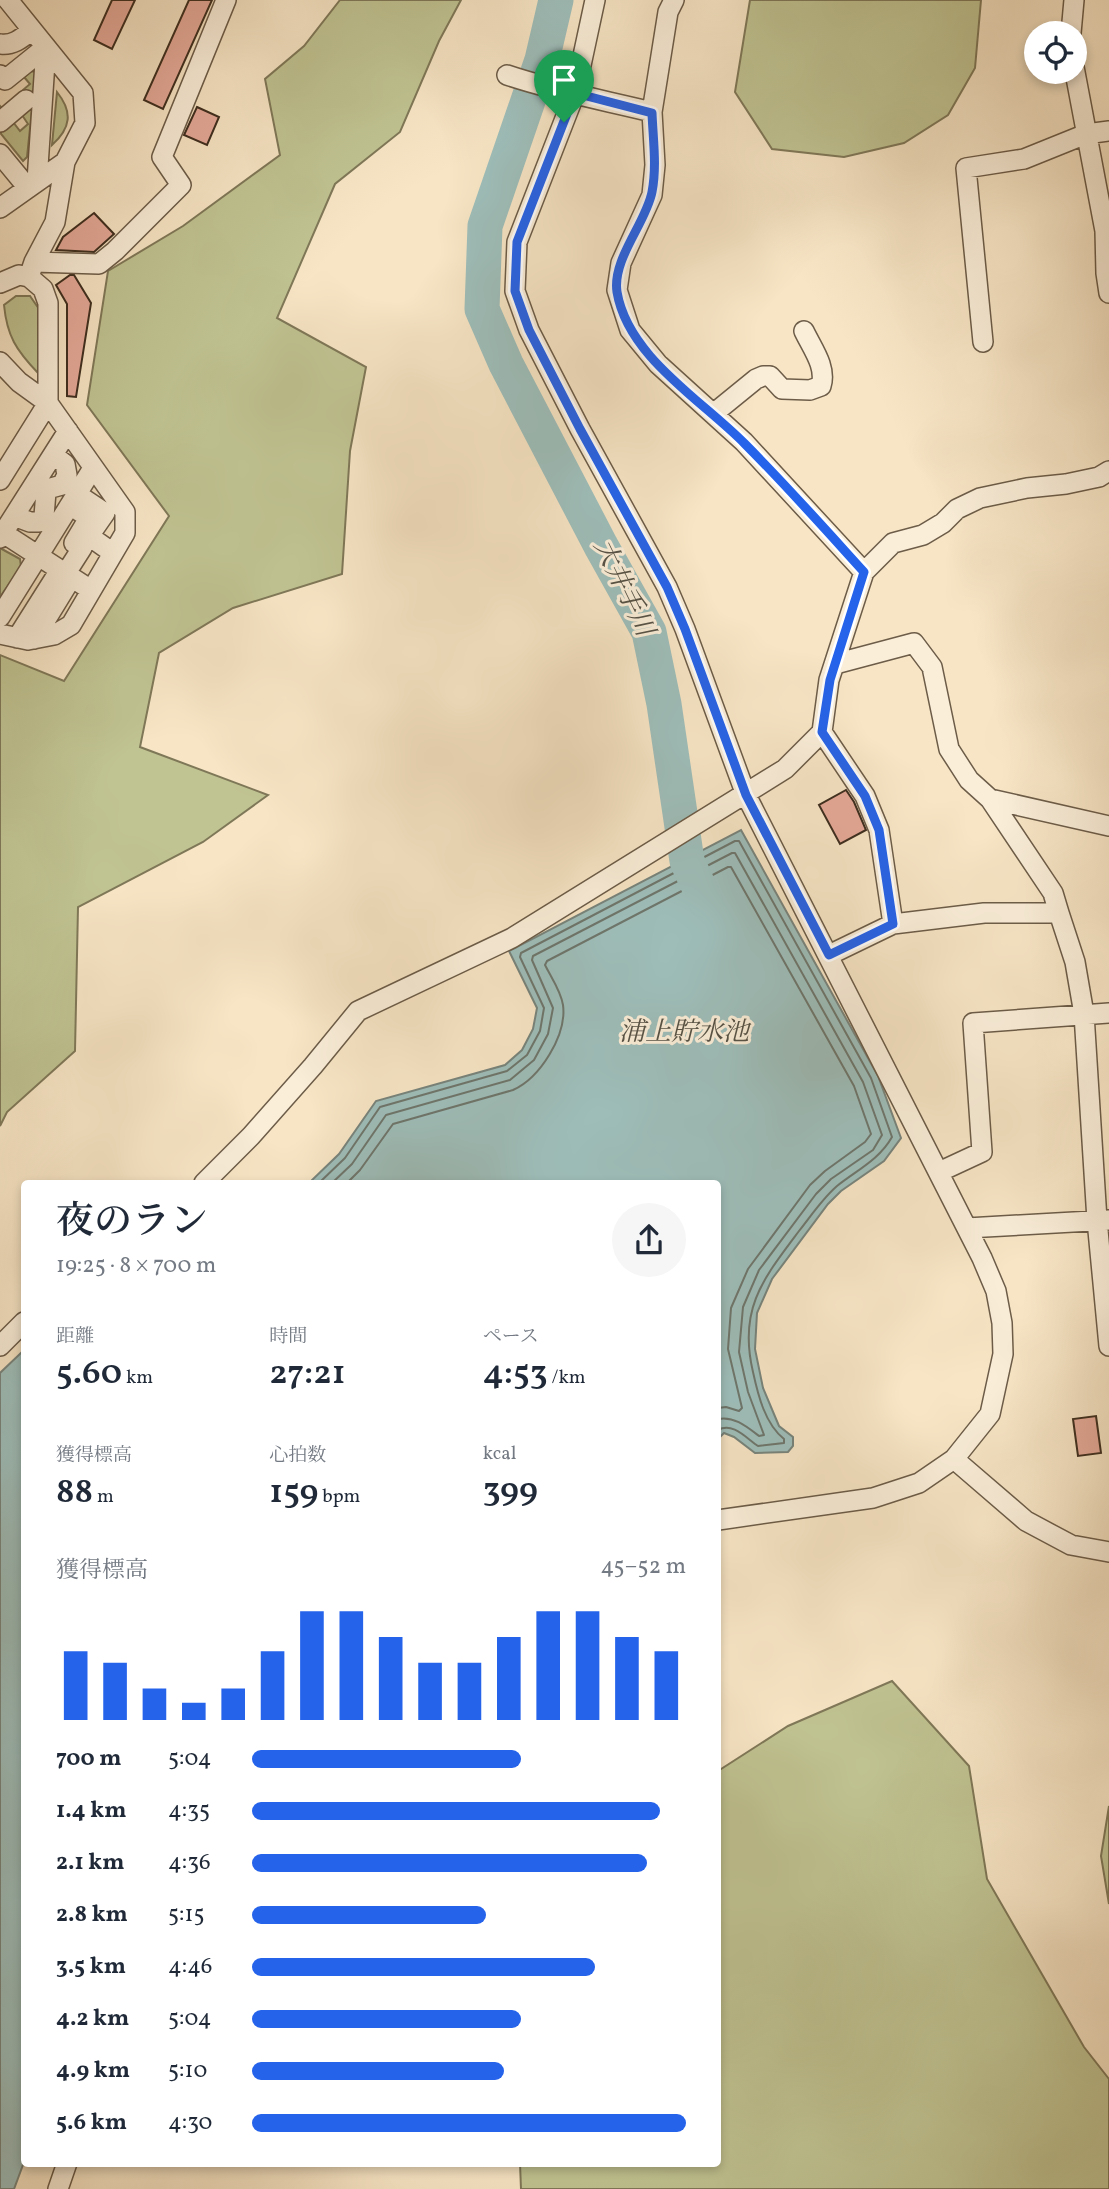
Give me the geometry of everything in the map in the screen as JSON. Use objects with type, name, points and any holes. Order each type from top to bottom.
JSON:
[{"type":"street","points":[[8,0],[83,93],[85,122],[65,162],[55,222],[31,269]]},
{"type":"street","points":[[0,283],[31,269],[99,264],[181,185],[162,157],[226,0]]},
{"type":"street","points":[[595,0],[575,93],[517,242],[515,291],[529,330],[667,587],[746,795],[967,1228],[996,1291],[1002,1323],[1003,1354],[990,1414],[954,1459],[919,1483],[873,1498],[721,1520]]},
{"type":"street","points":[[674,0],[668,12],[652,113],[655,164],[652,195],[621,263],[617,290],[630,330],[658,364],[744,442],[864,572]]},
{"type":"street","points":[[1072,21],[1074,0]]},
{"type":"street","points":[[0,44],[19,41],[32,30]]},
{"type":"street","points":[[2,80],[46,47]]},
{"type":"street","points":[[33,184],[46,47]]},
{"type":"street","points":[[507,75],[546,88],[652,113]]},
{"type":"street","points":[[1077,84],[1105,231],[1109,293]]},
{"type":"street","points":[[983,342],[966,168],[1024,159],[1086,134],[1109,131]]},
{"type":"street","points":[[0,154],[33,184]]},
{"type":"street","points":[[0,208],[65,162]]},
{"type":"street","points":[[0,481],[48,402],[48,303],[31,269]]},
{"type":"street","points":[[713,414],[763,376],[770,376],[782,389],[791,391],[810,390],[821,386],[821,367],[804,331]]},
{"type":"street","points":[[0,362],[19,382],[48,402],[125,512],[125,533],[71,625],[54,635],[17,637]]},
{"type":"street","points":[[5,529],[68,431]]},
{"type":"street","points":[[53,455],[65,464],[70,496],[89,518],[74,543],[110,558]]},
{"type":"street","points":[[1,614],[39,555],[70,496],[93,468]]},
{"type":"street","points":[[207,1180],[251,1136],[358,1011],[512,938],[785,769],[822,732],[830,680],[864,572],[893,543],[923,535],[943,523],[957,509],[980,498],[1027,488],[1066,484],[1099,477],[1109,471]]},
{"type":"street","points":[[5,529],[39,522],[44,516],[46,492],[51,488],[105,513],[89,536],[110,558]]},
{"type":"street","points":[[5,529],[91,590]]},
{"type":"street","points":[[17,637],[82,548]]},
{"type":"street","points":[[835,664],[914,643],[932,667],[948,749],[969,780],[990,799],[1053,893],[1075,962],[1084,1014],[1103,1220],[1109,1346]]},
{"type":"street","points":[[822,732],[865,796],[879,830],[893,924]]},
{"type":"street","points":[[990,799],[1109,826]]},
{"type":"street","points":[[829,955],[893,924],[984,913],[1059,913]]},
{"type":"street","points":[[939,1172],[982,1152],[973,1023],[1109,1013]]},
{"type":"street","points":[[967,1228],[1103,1220]]},
{"type":"street","points":[[0,1346],[21,1325]]},
{"type":"street","points":[[954,1459],[1026,1521],[1071,1545],[1109,1552]]},
{"type":"street","points":[[58,2189],[66,2167]]},
{"type":"green space","points":[[340,0],[461,0],[439,41],[400,132],[335,184],[277,318],[366,367],[350,451],[342,574],[233,608],[159,653],[140,747],[268,795],[203,842],[78,907],[75,1051],[7,1112],[0,1126],[0,655],[64,681],[169,516],[87,405],[108,271],[183,226],[280,155],[265,79],[304,46]]},
{"type":"green space","points":[[750,0],[981,0],[975,68],[948,115],[904,143],[844,157],[772,149],[735,92]]},
{"type":"green space","points":[[31,71],[35,72],[35,80],[27,157],[23,161],[1,134],[1,129],[13,122],[20,131],[28,124],[20,112],[0,116],[0,106],[2,108],[30,84],[24,77]]},
{"type":"green space","points":[[57,92],[66,106],[68,120],[63,132],[52,145]]},
{"type":"green space","points":[[16,296],[30,296],[39,309],[38,373],[18,350],[7,325],[4,305]]},
{"type":"green space","points":[[0,548],[20,559],[21,567],[0,597]]},
{"type":"green space","points":[[892,1681],[969,1766],[987,1879],[1084,2047],[1109,2079],[1109,2189],[521,2189],[520,2167],[721,2167],[721,1769],[788,1726]]},
{"type":"green space","points":[[1109,1806],[1109,1904],[1101,1856]]},
{"type":"water","name":"浦上貯水池","points":[[741,830],[878,1076],[901,1138],[884,1161],[841,1191],[828,1204],[772,1279],[757,1313],[755,1349],[763,1388],[779,1426],[793,1437],[793,1446],[788,1452],[755,1453],[734,1437],[724,1433],[721,1436],[721,1180],[312,1180],[339,1154],[376,1101],[505,1065],[522,1050],[533,1029],[537,1008],[509,951]]},
{"type":"water","points":[[21,1353],[22,2167],[14,2189],[0,2189],[0,1373]]},
{"type":"building","points":[[112,0],[135,0],[112,49],[94,40]]},
{"type":"building","points":[[189,0],[212,0],[163,109],[144,100]]},
{"type":"building","points":[[197,107],[219,117],[207,145],[184,135]]},
{"type":"building","points":[[94,213],[114,234],[94,252],[56,250],[63,237]]},
{"type":"building","points":[[74,275],[91,303],[76,397],[67,396],[67,304],[56,285]]},
{"type":"building","points":[[846,790],[866,830],[840,844],[819,805]]},
{"type":"building","points":[[1096,1416],[1101,1453],[1078,1456],[1073,1419]]},
{"type":"waterway","name":"大井手川","points":[[556,0],[542,60],[485,226],[482,309],[506,364],[649,632],[664,704],[687,861],[705,900]]},
{"type":"route","points":[[575,93],[652,113],[655,164],[652,195],[621,263],[617,290],[630,330],[658,364],[744,442],[864,572],[830,680],[822,732],[865,796],[879,830],[893,924],[829,955],[746,795],[667,587],[529,330],[515,291],[517,242],[564,122],[575,93]]}]
